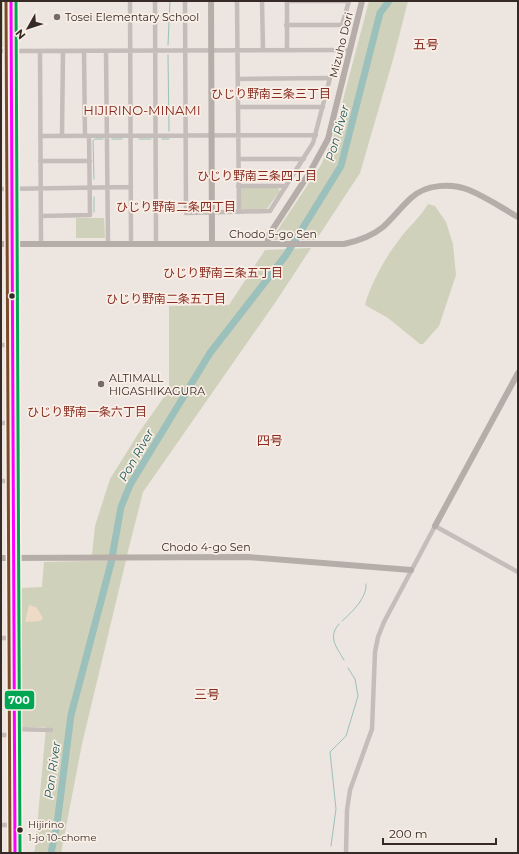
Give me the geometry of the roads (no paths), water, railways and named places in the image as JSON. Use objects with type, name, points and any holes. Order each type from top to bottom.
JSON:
[{"type":"street","points":[[11,1],[15,853]]},
{"type":"street","points":[[130,1],[131,243]]},
{"type":"street","points":[[155,1],[156,243]]},
{"type":"street","points":[[185,1],[186,213],[270,211],[304,159],[316,135],[330,78],[238,79]]},
{"type":"street","points":[[211,1],[212,243]]},
{"type":"street","points":[[237,1],[239,212]]},
{"type":"street","points":[[262,1],[263,50]]},
{"type":"street","points":[[286,25],[342,25],[349,1],[287,1],[286,25],[287,50]]},
{"type":"street","name":"Mizuho Dori","points":[[267,244],[269,235],[322,152],[328,139],[362,1]]},
{"type":"street","points":[[1,51],[350,50]]},
{"type":"street","points":[[40,51],[41,244]]},
{"type":"street","points":[[62,136],[63,51]]},
{"type":"street","points":[[41,216],[90,215],[90,161],[87,136],[84,51]]},
{"type":"street","points":[[106,51],[108,244]]},
{"type":"street","points":[[239,107],[323,107]]},
{"type":"street","points":[[40,136],[316,135]]},
{"type":"street","points":[[239,159],[304,159]]},
{"type":"street","points":[[40,161],[90,161]]},
{"type":"street","points":[[238,186],[286,186]]},
{"type":"street","name":"Chodo 5-go Sen","points":[[1,244],[344,244],[364,238],[383,227],[412,197],[424,189],[440,186],[454,186],[469,190],[518,217]]},
{"type":"street","points":[[1,188],[131,187]]},
{"type":"street","points":[[1,344],[13,344]]},
{"type":"street","points":[[346,853],[347,810],[350,790],[372,729],[374,664],[378,637],[384,622],[411,570],[518,373]]},
{"type":"street","points":[[1,424],[14,423]]},
{"type":"street","points":[[1,481],[14,481]]},
{"type":"street","points":[[435,526],[518,572]]},
{"type":"street","name":"Chodo 4-go Sen","points":[[1,558],[248,557],[411,570]]},
{"type":"street","points":[[1,638],[15,638]]},
{"type":"street","points":[[1,735],[15,732],[52,730]]},
{"type":"street","points":[[1,825],[15,825]]},
{"type":"waterway","points":[[168,45],[170,1]]},
{"type":"waterway","name":"Pon River","points":[[51,853],[57,824],[71,715],[111,563],[121,507],[130,485],[210,353],[286,255],[341,166],[380,13],[389,1]]},
{"type":"waterway","points":[[168,55],[169,131]]},
{"type":"waterway","points":[[94,179],[93,141],[95,139],[103,139]]},
{"type":"waterway","points":[[112,139],[122,139]]},
{"type":"waterway","points":[[139,139],[151,139]]},
{"type":"waterway","points":[[162,139],[169,139]]},
{"type":"waterway","points":[[94,197],[94,212]]},
{"type":"waterway","points":[[342,621],[354,609],[361,599],[366,589],[366,584]]},
{"type":"waterway","points":[[339,624],[335,629],[333,638],[336,647],[344,660]]},
{"type":"waterway","points":[[331,846],[336,809],[330,752],[346,736],[358,696],[355,679],[348,668]]},
{"type":"place","name":"Tosei Elementary School","points":[[57,17]]},
{"type":"place","name":"ALTIMALL HIGASHIKAGURA","points":[[101,384]]},
{"type":"place","name":"Hijirino 1-jo 10-chome","points":[[20,830]]},
{"type":"district","name":"五号","points":[[426,44]]},
{"type":"district","name":"ひじり野南三条三丁目","points":[[271,93]]},
{"type":"district","name":"HIJIRINO-MINAMI","points":[[142,110]]},
{"type":"district","name":"ひじり野南三条四丁目","points":[[257,175]]},
{"type":"district","name":"ひじり野南二条四丁目","points":[[176,206]]},
{"type":"district","name":"ひじり野南三条五丁目","points":[[223,272]]},
{"type":"district","name":"ひじり野南二条五丁目","points":[[166,298]]},
{"type":"district","name":"ひじり野南一条六丁目","points":[[87,411]]},
{"type":"district","name":"四号","points":[[270,440]]},
{"type":"district","name":"三号","points":[[207,694]]}]
